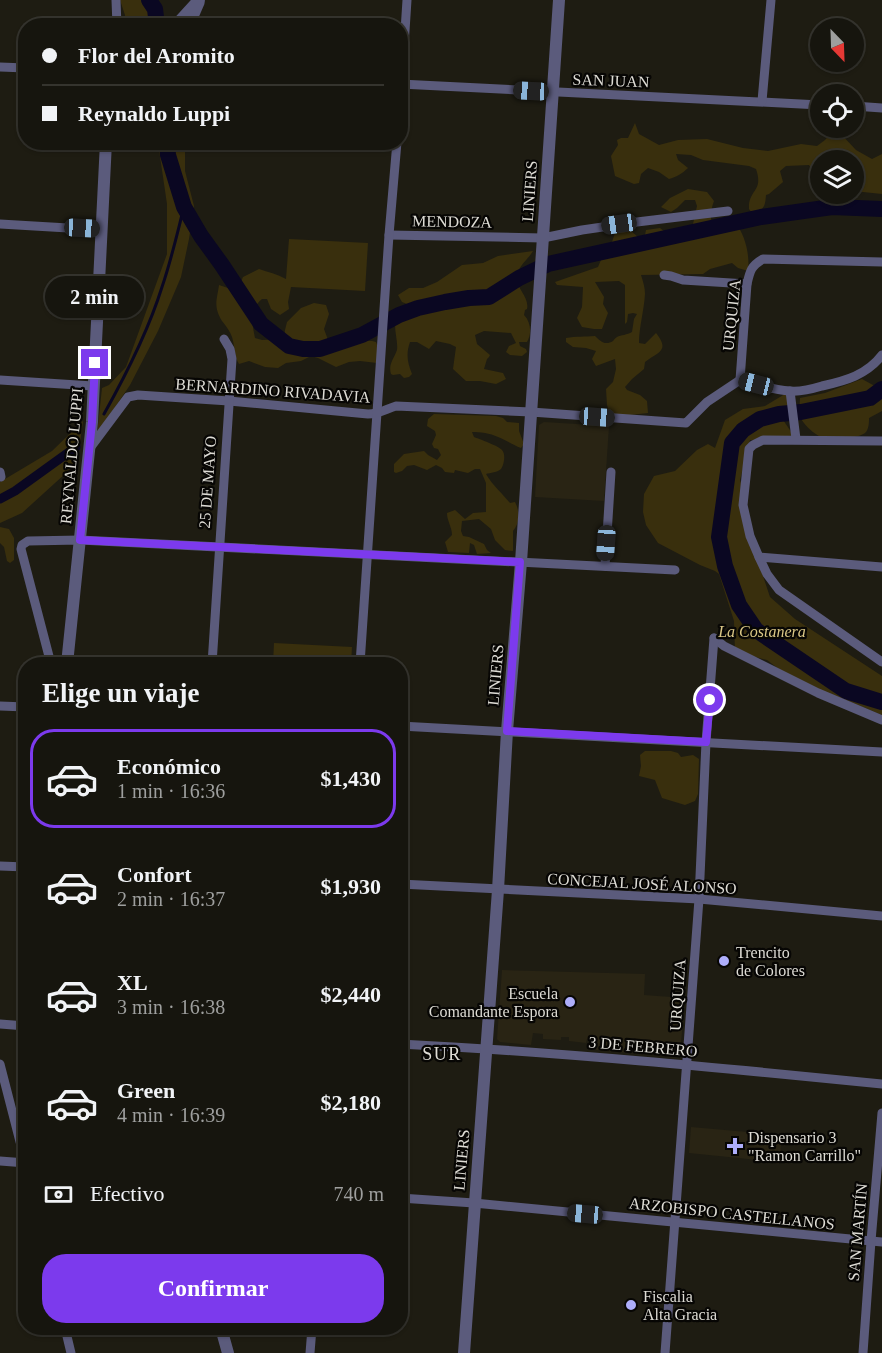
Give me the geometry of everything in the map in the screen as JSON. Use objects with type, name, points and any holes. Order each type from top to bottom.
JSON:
[{"type":"street","points":[[116,0],[117,18]]},
{"type":"street","points":[[183,18],[200,0]]},
{"type":"street","points":[[193,18],[200,0]]},
{"type":"street","points":[[406,18],[407,0]]},
{"type":"street","name":"LINIERS","points":[[464,1353],[559,0]]},
{"type":"street","points":[[762,101],[771,0]]},
{"type":"street","points":[[0,67],[18,68]]},
{"type":"street","name":"SAN JUAN","points":[[408,84],[810,104]]},
{"type":"street","points":[[864,107],[882,108]]},
{"type":"street","name":"REYNALDO LUPPI","points":[[68,657],[90,448],[106,150]]},
{"type":"street","points":[[360,657],[396,150]]},
{"type":"street","name":"MENDOZA","points":[[389,235],[542,244],[582,230],[728,211]]},
{"type":"street","points":[[0,224],[102,230]]},
{"type":"street","name":"URQUIZA","points":[[740,380],[747,284],[755,264],[763,259],[882,262]]},
{"type":"street","points":[[664,275],[683,280],[747,284]]},
{"type":"street","name":"25 DE MAYO","points":[[212,657],[232,359],[230,349],[224,339]]},
{"type":"street","points":[[740,380],[790,391],[811,389],[847,380],[876,363],[882,355]]},
{"type":"street","points":[[0,380],[93,386]]},
{"type":"street","name":"BERNARDINO RIVADAVIA","points":[[90,448],[128,397],[138,394],[377,414],[396,406],[531,412],[686,423],[707,402],[740,380]]},
{"type":"street","points":[[790,391],[796,439]]},
{"type":"street","points":[[882,441],[763,440],[749,449],[743,506],[750,536],[767,574],[779,590],[882,662]]},
{"type":"street","points":[[605,567],[611,472]]},
{"type":"street","points":[[49,657],[21,549],[22,545],[28,541],[80,540],[675,570]]},
{"type":"street","points":[[759,557],[882,567]]},
{"type":"street","name":"URQUIZA","points":[[665,1353],[688,1065],[714,638],[724,646],[818,693],[882,720]]},
{"type":"street","points":[[0,706],[18,707]]},
{"type":"street","points":[[408,726],[882,752]]},
{"type":"street","points":[[0,866],[18,867]]},
{"type":"street","name":"CONCEJAL JOSÉ ALONSO","points":[[408,884],[699,899],[882,915]]},
{"type":"street","points":[[0,1024],[18,1025]]},
{"type":"street","name":"3 DE FEBRERO","points":[[408,1044],[487,1048],[882,1084]]},
{"type":"street","points":[[0,1065],[18,1136]]},
{"type":"street","name":"SAN MARTÍN","points":[[863,1353],[882,1113]]},
{"type":"street","points":[[0,1161],[18,1163]]},
{"type":"street","name":"ARZOBISPO CASTELLANOS","points":[[408,1199],[882,1242]]},
{"type":"street","points":[[67,1335],[71,1353]]},
{"type":"street","points":[[223,1335],[228,1353]]},
{"type":"street","points":[[310,1353],[311,1335]]},
{"type":"shaded area","points":[[544,422],[609,426],[604,501],[535,497],[539,425]]},
{"type":"shaded area","points":[[502,970],[645,974],[644,995],[685,998],[680,1054],[677,1057],[596,1050],[597,1040],[587,1039],[586,1043],[569,1041],[569,1037],[561,1037],[561,1040],[543,1039],[543,1034],[533,1033],[531,1045],[500,1042],[497,1039]]},
{"type":"shaded area","name":"Dispensario 3 \"Ramon Carrillo\"","points":[[691,1127],[782,1135],[779,1164],[689,1153]]},
{"type":"green space","points":[[120,0],[153,0],[162,18],[125,18]]},
{"type":"green space","points":[[635,123],[639,134],[659,145],[678,140],[707,139],[743,148],[768,151],[801,144],[817,146],[827,138],[845,138],[856,150],[810,150],[810,166],[786,166],[780,171],[783,182],[766,195],[763,207],[752,213],[749,209],[749,202],[758,182],[756,169],[676,154],[678,160],[688,168],[683,172],[669,179],[648,168],[641,174],[639,183],[634,184],[615,176],[611,156],[618,145],[617,140],[628,138]]},
{"type":"green space","points":[[159,150],[185,150],[185,171],[194,206],[181,277],[158,331],[130,385],[97,434],[102,388],[109,385],[126,367],[167,254],[167,204]]},
{"type":"green space","points":[[864,154],[872,159],[882,154],[882,194],[864,192]]},
{"type":"green space","points":[[688,189],[707,192],[714,201],[711,213],[713,225],[735,222],[746,245],[748,271],[732,263],[710,269],[703,274],[641,275],[645,294],[639,343],[645,344],[656,333],[662,347],[658,353],[645,362],[644,369],[625,387],[647,401],[648,413],[621,416],[609,412],[607,405],[606,389],[613,382],[616,369],[615,359],[596,366],[592,359],[596,351],[573,347],[566,342],[566,338],[595,336],[608,343],[632,332],[637,314],[628,314],[625,324],[625,285],[619,281],[595,282],[604,297],[603,304],[608,313],[602,329],[594,329],[582,327],[577,318],[582,307],[583,287],[557,285],[555,282],[598,267],[601,260],[608,254],[615,233],[629,229],[644,240],[646,230],[660,228],[670,236],[681,233],[693,224],[697,206],[695,200],[685,200],[671,212],[661,207],[670,198]]},
{"type":"green space","points":[[289,239],[368,243],[365,291],[291,287],[289,309],[280,315],[271,309],[267,299],[262,299],[253,312],[255,338],[284,339],[287,322],[301,308],[314,303],[326,305],[329,314],[324,329],[331,348],[365,341],[376,342],[379,350],[377,363],[349,362],[336,367],[311,356],[301,361],[286,363],[278,368],[265,367],[249,361],[239,364],[231,335],[217,311],[219,285],[228,288],[240,284],[243,277],[259,269],[286,279]]},
{"type":"green space","points":[[533,251],[521,266],[517,277],[517,282],[526,300],[527,309],[524,315],[530,328],[527,342],[519,342],[527,352],[522,356],[510,355],[506,352],[509,346],[516,343],[511,333],[484,331],[475,335],[477,344],[490,355],[484,369],[503,373],[506,379],[496,384],[466,381],[453,369],[456,347],[436,341],[429,349],[417,342],[410,342],[408,358],[412,374],[404,378],[400,374],[391,374],[391,364],[397,350],[395,325],[407,318],[407,304],[402,302],[398,295],[409,288],[423,288],[437,282],[462,265],[483,263],[498,256]]},
{"type":"green space","points":[[862,379],[882,390],[882,411],[869,418],[868,429],[863,434],[844,438],[819,436],[810,430],[799,416],[800,398],[825,393]]},
{"type":"green space","name":"La Costanera","points":[[790,391],[793,412],[779,414],[796,439],[750,440],[740,480],[741,510],[770,597],[795,619],[882,676],[882,715],[841,698],[801,686],[767,660],[735,652],[734,621],[719,574],[658,543],[646,525],[643,512],[644,494],[654,476],[675,471],[697,450],[708,444],[715,448],[725,420],[743,409],[765,406]]},
{"type":"green space","points":[[434,414],[496,416],[507,422],[519,423],[519,431],[524,444],[521,448],[492,435],[472,432],[474,437],[500,448],[504,454],[501,469],[486,474],[510,503],[515,502],[517,506],[518,517],[513,531],[513,551],[505,550],[495,540],[491,529],[479,519],[462,521],[461,531],[463,536],[484,544],[491,553],[477,554],[474,545],[470,543],[469,553],[448,552],[445,542],[452,535],[447,513],[455,510],[465,519],[473,513],[486,512],[486,483],[480,469],[468,473],[455,470],[454,473],[445,472],[436,465],[427,470],[414,465],[394,472],[394,464],[404,454],[424,451],[437,460],[441,455],[432,444],[436,435],[435,431],[427,426],[428,419]]},
{"type":"green space","points":[[83,421],[77,463],[22,513],[0,523],[0,482],[52,451]]},
{"type":"green space","points":[[0,527],[9,529],[14,538],[14,560],[10,563],[0,543]]},
{"type":"green space","points":[[274,643],[352,647],[351,657],[273,657]]},
{"type":"green space","points":[[645,751],[671,751],[678,753],[681,757],[693,755],[699,759],[698,794],[695,801],[685,805],[662,798],[655,780],[639,776],[640,755]]},
{"type":"waterway","points":[[149,0],[155,9],[156,18]]},
{"type":"waterway","points":[[168,150],[184,207],[201,236],[261,324],[289,346],[303,349],[320,349],[362,335],[399,315],[418,308],[469,298],[489,297],[519,278],[548,264],[761,217],[832,207],[882,209]]},
{"type":"waterway","points":[[104,414],[144,336],[168,267],[184,207]]},
{"type":"waterway","points":[[882,389],[870,398],[760,419],[743,430],[732,443],[719,537],[725,566],[739,605],[756,630],[846,691],[882,702]]},
{"type":"waterway","points":[[0,499],[15,491],[76,447]]},
{"type":"place","name":"Trencito de Colores","points":[[724,961]]},
{"type":"place","name":"Escuela Comandante Espora","points":[[570,1002]]},
{"type":"place","name":"Dispensario 3 \"Ramon Carrillo\"","points":[[735,1146]]},
{"type":"place","name":"Fiscalia Alta Gracia","points":[[631,1305]]},
{"type":"district","name":"SUR","points":[[442,1054]]},
{"type":"route","points":[[95,363],[92,422],[80,540],[520,562],[507,731],[706,742],[710,700]]}]
